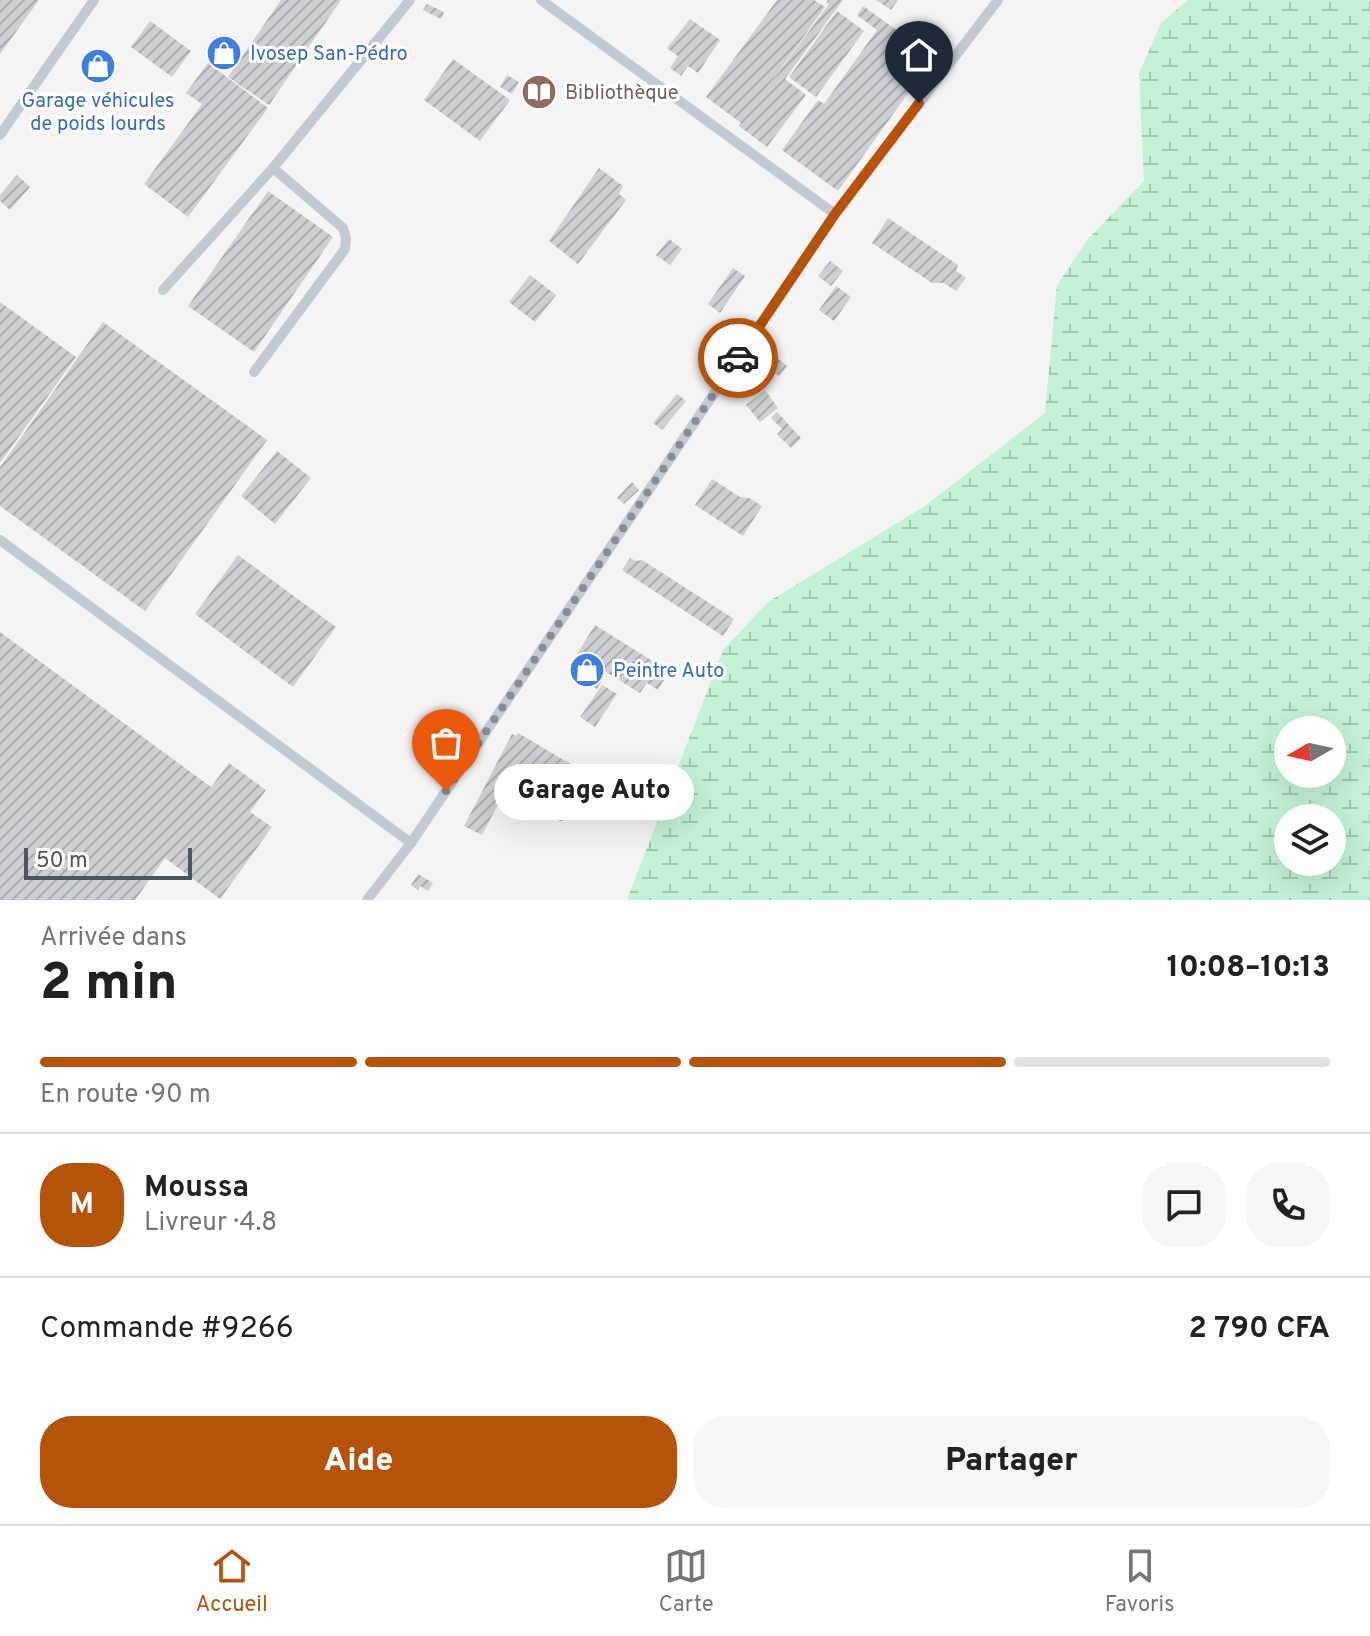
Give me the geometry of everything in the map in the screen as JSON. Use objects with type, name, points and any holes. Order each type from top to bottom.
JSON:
[{"type":"lane","points":[[0,135],[94,0]]},
{"type":"lane","points":[[163,290],[273,168],[410,0]]},
{"type":"lane","points":[[541,0],[835,214]]},
{"type":"lane","points":[[367,900],[411,843],[835,214],[998,0]]},
{"type":"lane","points":[[254,372],[345,249],[343,228],[273,168]]},
{"type":"lane","points":[[0,540],[411,843]]},
{"type":"green space","points":[[1188,0],[1370,0],[1370,900],[627,900],[723,650],[768,602],[925,506],[1045,413],[1057,285],[1088,239],[1144,181],[1139,74],[1161,23]]},
{"type":"building","points":[[0,0],[39,0],[0,54]]},
{"type":"building","points":[[281,0],[341,0],[269,105],[228,77]]},
{"type":"building","points":[[777,0],[814,0],[825,7],[759,99],[829,4],[826,2],[843,0],[785,79],[806,95],[767,147],[706,97]]},
{"type":"building","points":[[876,0],[898,0],[891,10]]},
{"type":"building","points":[[427,4],[444,12],[441,19],[423,10]]},
{"type":"building","points":[[863,6],[934,57],[838,191],[782,150],[818,100],[824,104],[877,30],[857,15]]},
{"type":"building","points":[[837,11],[864,31],[816,97],[789,77]]},
{"type":"building","points":[[690,19],[720,40],[698,73],[688,66],[681,76],[670,68],[678,56],[667,48]]},
{"type":"building","points":[[150,21],[191,51],[172,77],[131,47]]},
{"type":"building","points":[[104,55],[109,60],[98,71],[92,67]]},
{"type":"building","points":[[453,59],[510,100],[480,141],[424,100]]},
{"type":"building","points":[[208,63],[268,108],[188,217],[144,184],[202,104],[186,93]]},
{"type":"building","points":[[507,75],[519,82],[512,94],[500,87]]},
{"type":"building","points":[[599,168],[623,186],[619,194],[626,200],[578,264],[549,241]]},
{"type":"building","points":[[17,175],[30,187],[10,210],[0,201],[0,195]]},
{"type":"building","points":[[268,191],[333,237],[254,352],[188,306]]},
{"type":"building","points":[[888,218],[958,265],[956,271],[966,278],[956,291],[944,283],[932,283],[872,243]]},
{"type":"building","points":[[669,239],[682,249],[670,265],[656,255]]},
{"type":"building","points":[[830,261],[843,271],[831,286],[818,276]]},
{"type":"building","points":[[733,268],[745,276],[720,313],[708,304]]},
{"type":"building","points":[[530,275],[556,295],[535,322],[509,302]]},
{"type":"building","points":[[836,286],[851,297],[834,321],[819,310]]},
{"type":"building","points":[[0,302],[76,357],[0,463]]},
{"type":"building","points":[[103,322],[267,440],[145,611],[0,506],[0,467]]},
{"type":"building","points":[[770,352],[787,366],[779,376],[761,363]]},
{"type":"building","points":[[765,390],[778,408],[760,422],[746,405]]},
{"type":"building","points":[[677,394],[686,401],[662,430],[653,423]]},
{"type":"building","points":[[777,412],[801,438],[791,448],[777,434],[782,429],[771,418]]},
{"type":"building","points":[[277,451],[311,478],[275,524],[241,496]]},
{"type":"building","points":[[712,479],[740,497],[749,498],[762,506],[743,536],[695,505]]},
{"type":"building","points":[[632,482],[639,490],[624,504],[617,498]]},
{"type":"building","points":[[238,555],[336,627],[293,687],[195,614]]},
{"type":"building","points":[[630,558],[642,560],[734,619],[723,636],[622,570]]},
{"type":"building","points":[[595,625],[659,665],[655,672],[665,678],[658,690],[647,683],[640,693],[577,654]]},
{"type":"building","points":[[0,632],[211,787],[229,763],[266,790],[250,812],[272,827],[220,899],[165,858],[135,900],[0,900]]},
{"type":"building","points":[[582,663],[604,677],[597,689],[574,675]]},
{"type":"building","points":[[602,685],[617,694],[595,727],[580,717]]},
{"type":"building","points":[[518,733],[579,769],[560,804],[569,809],[562,822],[552,817],[548,820],[529,810],[541,786],[515,772],[482,835],[464,826],[512,734],[516,736]]},
{"type":"building","points":[[418,874],[433,883],[428,891],[411,885]]},
{"type":"way so far","points":[[446,791],[738,358]]},
{"type":"place","name":"Ivosep San-Pédro","points":[[224,53]]},
{"type":"place","name":"Garage véhicules de poids lourds","points":[[98,66]]},
{"type":"place","name":"Bibliothèque","points":[[539,92]]},
{"type":"place","name":"Peintre Auto","points":[[587,670]]},
{"type":"place","name":"Garage Auto","points":[[446,791]]},
{"type":"route","points":[[738,358],[835,214],[919,103]]}]
